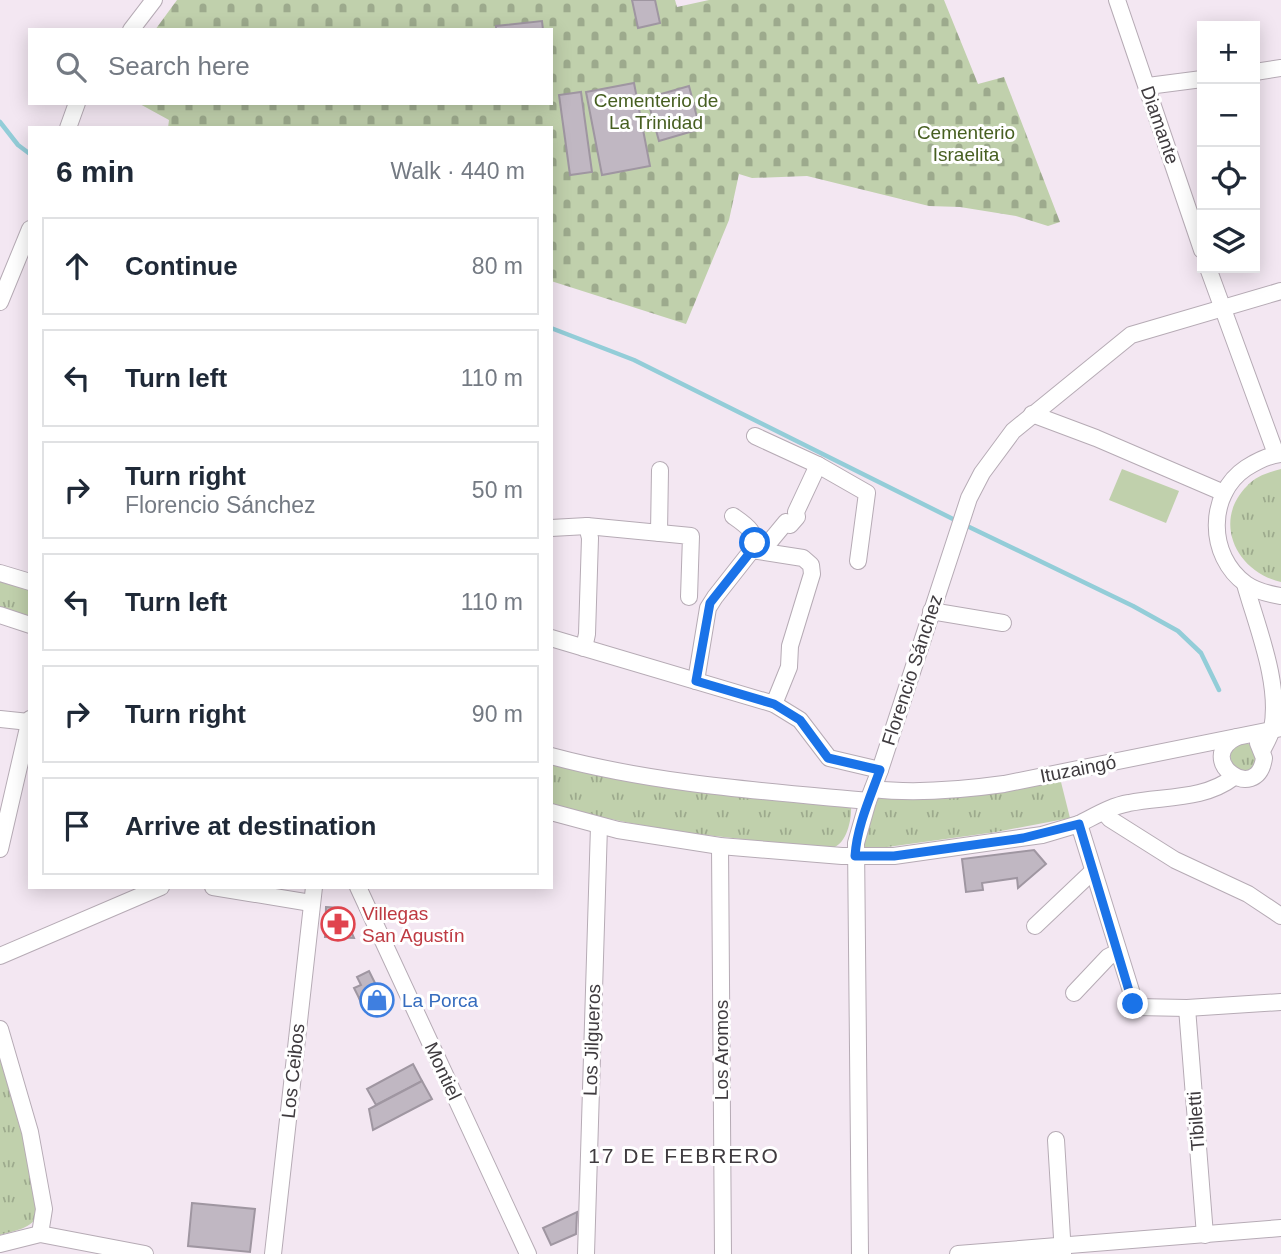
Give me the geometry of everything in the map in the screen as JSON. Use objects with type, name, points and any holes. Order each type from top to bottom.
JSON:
[{"type":"street","points":[[133,28],[154,0]]},
{"type":"street","name":"Diamante","points":[[1117,0],[1197,235]]},
{"type":"street","points":[[1260,71],[1281,68]]},
{"type":"street","points":[[1147,86],[1197,80]]},
{"type":"street","points":[[69,126],[76,105]]},
{"type":"street","points":[[0,302],[28,234]]},
{"type":"street","points":[[1210,273],[1279,454],[1256,461],[1239,473],[1224,493],[1218,509],[1216,530],[1220,550],[1230,569],[1245,584],[1265,593],[1281,596]]},
{"type":"street","name":"Florencio Sánchez","points":[[860,1254],[856,843],[969,498],[982,473],[1013,431],[1130,335],[1281,291]]},
{"type":"street","points":[[1032,414],[1096,438],[1224,493]]},
{"type":"street","points":[[755,436],[865,491],[868,496],[858,561]]},
{"type":"street","points":[[696,681],[710,603],[757,550],[786,522],[790,525],[797,517],[796,512],[818,466]]},
{"type":"street","points":[[659,533],[660,470]]},
{"type":"street","points":[[733,516],[751,530],[757,550]]},
{"type":"street","points":[[584,648],[587,634],[587,526]]},
{"type":"street","points":[[553,528],[587,526],[691,536],[689,597]]},
{"type":"street","points":[[757,550],[803,558],[812,569],[790,646],[789,667],[774,704]]},
{"type":"street","points":[[0,573],[28,581]]},
{"type":"street","points":[[1245,584],[1272,668],[1277,729],[1263,749]]},
{"type":"street","points":[[931,611],[1003,623]]},
{"type":"street","points":[[0,615],[28,624]]},
{"type":"street","points":[[553,639],[774,704],[800,720],[828,758],[880,770]]},
{"type":"street","points":[[0,719],[28,721]]},
{"type":"street","points":[[0,849],[28,725]]},
{"type":"street","name":"Ituzaingó","points":[[553,756],[609,770],[680,782],[870,795],[992,786],[1277,729]]},
{"type":"street","points":[[1202,744],[1214,748],[1222,758],[1226,770],[1234,777],[1245,779],[1257,773],[1264,762],[1263,749],[1254,739],[1240,737],[1227,745],[1222,758]]},
{"type":"street","points":[[553,813],[599,826],[720,846],[855,856],[894,856],[1023,838],[1079,824],[1128,803],[1200,793],[1216,788],[1234,777]]},
{"type":"street","points":[[1104,812],[1110,819],[1175,860],[1248,894],[1281,916]]},
{"type":"street","points":[[1079,824],[1136,1007],[1187,1008],[1281,1002]]},
{"type":"street","name":"Los Jilgueros","points":[[586,1254],[599,826]]},
{"type":"street","name":"Los Aromos","points":[[720,846],[723,1254]]},
{"type":"street","points":[[1035,926],[1093,871]]},
{"type":"street","points":[[0,956],[132,892],[149,889]]},
{"type":"street","points":[[238,889],[313,895]]},
{"type":"street","name":"Montiel","points":[[359,889],[528,1254]]},
{"type":"street","name":"Los Ceibos","points":[[273,1254],[313,895]]},
{"type":"street","points":[[1074,993],[1108,957],[1118,952]]},
{"type":"street","name":"Tibiletti","points":[[1187,1008],[1205,1235]]},
{"type":"street","points":[[0,1029],[30,1132],[44,1209],[40,1234]]},
{"type":"street","points":[[1056,1140],[1063,1251]]},
{"type":"street","points":[[958,1254],[1063,1251],[1281,1228]]},
{"type":"street","points":[[0,1244],[40,1234],[145,1254]]},
{"type":"green space","name":"Cementerio de La Trinidad","points":[[177,0],[675,0],[677,7],[709,0],[944,0],[978,84],[1004,77],[1060,222],[1048,226],[1016,216],[960,207],[929,206],[807,176],[752,178],[739,174],[729,220],[686,324],[553,282],[553,126],[168,126],[169,120],[142,105],[553,105],[553,28],[156,28]]},
{"type":"green space","points":[[1122,469],[1179,491],[1166,523],[1109,500]]},
{"type":"green space","points":[[1281,469],[1281,582],[1252,568],[1241,556],[1234,543],[1231,514],[1247,486],[1267,473]]},
{"type":"green space","points":[[0,580],[28,588],[28,616],[0,607]]},
{"type":"green space","points":[[1245,742],[1253,746],[1258,754],[1252,770],[1234,770],[1229,752],[1231,747]]},
{"type":"green space","points":[[553,761],[851,806],[849,825],[844,838],[841,843],[831,848],[690,833],[553,805]]},
{"type":"green space","points":[[1060,778],[1070,818],[996,832],[866,850],[863,850],[860,842],[877,797]]},
{"type":"green space","points":[[0,1052],[25,1132],[39,1213],[28,1226],[0,1235]]},
{"type":"building","points":[[632,0],[655,0],[660,23],[638,28]]},
{"type":"building","points":[[542,21],[543,28],[496,28]]},
{"type":"building","points":[[634,83],[650,166],[602,175],[586,92]]},
{"type":"building","points":[[689,86],[700,129],[659,141],[647,98]]},
{"type":"building","points":[[581,92],[592,172],[570,175],[559,95]]},
{"type":"building","points":[[1034,850],[1046,864],[1018,888],[1017,878],[982,883],[983,890],[966,892],[962,859]]},
{"type":"building","points":[[326,907],[341,908],[354,938],[325,937]]},
{"type":"building","points":[[369,971],[378,989],[359,998],[354,988],[361,985],[357,977]]},
{"type":"building","points":[[378,989],[386,1006],[372,1012],[368,1003],[362,1006],[359,998]]},
{"type":"building","points":[[413,1064],[422,1081],[376,1105],[367,1089]]},
{"type":"building","points":[[422,1081],[432,1099],[373,1130],[369,1109]]},
{"type":"building","points":[[192,1203],[255,1209],[250,1252],[188,1246]]},
{"type":"building","points":[[577,1212],[576,1234],[551,1245],[543,1228]]},
{"type":"waterway","points":[[0,122],[18,145],[28,152]]},
{"type":"waterway","points":[[553,329],[634,360],[957,521]]},
{"type":"waterway","points":[[965,525],[1133,606],[1178,631],[1201,653],[1219,690]]},
{"type":"place","name":"Villegas San Agustín","points":[[338,924]]},
{"type":"place","name":"La Porca","points":[[377,1000]]},
{"type":"district","name":"17 DE FEBRERO","points":[[684,1155]]},
{"type":"route","points":[[755,543],[710,603],[696,681],[774,704],[800,720],[828,758],[880,770],[868,801],[855,856],[894,856],[1023,838],[1079,824],[1133,1004]]},
{"type":"park label","name":"Cementerio Israelita","points":[[966,143]]}]
